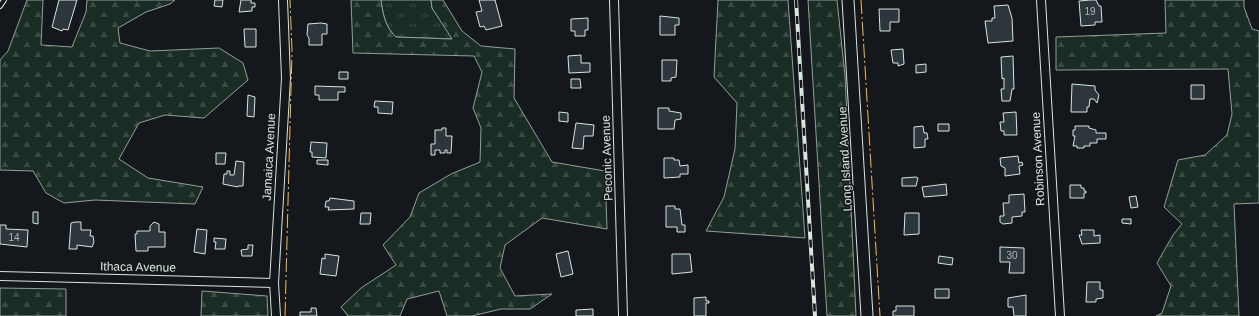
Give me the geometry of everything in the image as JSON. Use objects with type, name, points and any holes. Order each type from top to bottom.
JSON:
[{"type":"street","name":"Jamaica Avenue","points":[[276,316],[274,283],[286,78],[282,0]]},
{"type":"street","name":"Peconic Avenue","points":[[614,0],[623,316]]},
{"type":"street","name":"Long Island Avenue","points":[[848,0],[867,316]]},
{"type":"street","name":"Robinson Avenue","points":[[1041,0],[1060,316]]},
{"type":"street","name":"Ithaca Avenue","points":[[0,276],[274,283]]},
{"type":"lane","points":[[0,6],[4,0]]},
{"type":"green space","points":[[27,0],[43,0],[41,45],[72,47],[86,12],[87,0],[175,0],[170,4],[146,12],[118,28],[120,43],[150,51],[219,48],[243,63],[248,80],[204,118],[165,115],[139,123],[119,159],[148,178],[203,187],[195,204],[95,200],[64,203],[46,193],[33,171],[0,170],[0,60],[8,51]]},
{"type":"green space","points":[[351,0],[381,0],[387,25],[396,37],[452,39],[432,8],[431,0],[443,0],[462,31],[481,46],[515,49],[514,98],[552,162],[605,171],[607,229],[542,218],[505,245],[500,268],[515,296],[552,294],[530,309],[501,309],[472,316],[447,316],[439,291],[407,299],[400,316],[348,316],[341,307],[361,288],[396,265],[383,245],[410,217],[419,193],[451,174],[480,162],[481,128],[473,108],[482,72],[474,56],[353,53]]},
{"type":"green space","points":[[381,0],[431,0],[432,8],[453,39],[396,37],[387,25]]},
{"type":"green space","points":[[718,0],[788,0],[805,238],[706,231],[724,197],[735,149],[737,103],[714,77]]},
{"type":"green space","points":[[808,0],[837,0],[845,76],[856,316],[827,316]]},
{"type":"green space","points":[[1165,0],[1244,0],[1244,7],[1252,29],[1259,31],[1259,203],[1234,204],[1239,316],[1156,316],[1162,313],[1171,286],[1157,263],[1173,235],[1182,224],[1164,207],[1178,160],[1205,155],[1227,135],[1232,114],[1228,69],[1056,70],[1056,37],[1166,33]]},
{"type":"green space","points":[[0,288],[66,289],[66,316],[0,316]]},
{"type":"green space","points":[[202,291],[267,296],[268,316],[201,316]]},
{"type":"building","points":[[59,0],[77,0],[68,30],[63,29],[62,31],[52,27]]},
{"type":"building","points":[[215,0],[223,0],[222,7],[214,6]]},
{"type":"building","points":[[241,0],[251,0],[251,3],[255,3],[255,7],[252,7],[252,11],[239,12]]},
{"type":"building","points":[[479,0],[495,0],[502,26],[486,30],[484,26],[480,27],[476,12],[482,11]]},
{"type":"building","points":[[1096,0],[1099,6],[1101,6],[1102,22],[1095,22],[1095,25],[1081,26],[1079,1]]},
{"type":"building","points":[[1008,5],[1012,18],[1013,41],[988,43],[985,21],[992,21],[992,18],[995,18],[994,6]]},
{"type":"building","points":[[879,9],[899,9],[899,22],[890,22],[890,31],[880,31]]},
{"type":"building","points":[[660,16],[679,18],[679,25],[675,25],[675,35],[660,35]]},
{"type":"building","points":[[588,18],[588,30],[585,30],[585,36],[575,36],[575,31],[571,31],[571,19]]},
{"type":"building","points":[[308,24],[327,24],[327,34],[322,34],[322,45],[309,45],[309,38],[307,35]]},
{"type":"building","points":[[244,29],[256,29],[256,47],[245,47]]},
{"type":"building","points":[[903,49],[904,64],[898,66],[898,63],[893,63],[891,50]]},
{"type":"building","points":[[581,55],[581,63],[590,63],[590,72],[569,73],[568,56]]},
{"type":"building","points":[[1013,56],[1014,89],[1012,89],[1010,101],[1002,101],[1001,89],[1004,89],[1004,78],[1002,79],[1001,57]]},
{"type":"building","points":[[662,60],[677,60],[676,77],[671,78],[671,81],[662,81]]},
{"type":"building","points":[[926,64],[926,72],[916,73],[916,65]]},
{"type":"building","points":[[339,72],[348,72],[348,79],[339,79]]},
{"type":"building","points":[[571,79],[580,79],[581,88],[571,88]]},
{"type":"building","points":[[1072,84],[1095,86],[1095,90],[1099,95],[1097,103],[1094,99],[1090,99],[1087,112],[1071,112]]},
{"type":"building","points":[[1191,85],[1204,85],[1204,99],[1191,99]]},
{"type":"building","points":[[315,86],[345,87],[345,92],[338,92],[338,100],[319,100],[319,95],[315,95]]},
{"type":"building","points":[[248,95],[255,97],[254,117],[247,116]]},
{"type":"building","points":[[375,101],[393,102],[392,114],[378,113],[378,107],[374,107]]},
{"type":"building","points":[[658,108],[669,108],[669,111],[681,113],[681,119],[675,120],[674,129],[658,129]]},
{"type":"building","points":[[559,112],[568,113],[568,122],[559,121]]},
{"type":"building","points":[[1016,112],[1017,135],[1004,135],[1004,131],[1001,131],[1000,122],[1004,122],[1003,113]]},
{"type":"building","points":[[576,123],[594,125],[593,136],[584,136],[583,149],[572,148]]},
{"type":"building","points":[[938,124],[949,124],[949,131],[938,131]]},
{"type":"building","points":[[923,126],[924,133],[927,133],[928,139],[925,139],[925,147],[914,148],[914,127]]},
{"type":"building","points":[[1075,126],[1089,126],[1089,128],[1096,130],[1096,133],[1106,133],[1106,139],[1097,139],[1097,143],[1090,143],[1090,146],[1084,146],[1084,148],[1077,148],[1077,146],[1073,146],[1075,136],[1073,136],[1073,130],[1075,130]]},
{"type":"building","points":[[442,128],[446,128],[446,136],[452,136],[451,153],[447,153],[447,150],[445,150],[445,153],[440,153],[440,150],[435,150],[435,155],[431,155],[431,144],[435,144],[435,130],[442,130]]},
{"type":"building","points":[[311,142],[327,143],[326,158],[312,157],[312,152],[310,152]]},
{"type":"building","points":[[216,153],[226,153],[225,164],[216,164]]},
{"type":"building","points":[[1018,156],[1019,163],[1022,162],[1023,165],[1019,166],[1020,174],[1005,176],[1005,168],[1001,166],[1000,158]]},
{"type":"building","points":[[664,158],[674,158],[674,160],[679,160],[680,166],[688,165],[688,174],[680,174],[680,177],[664,178]]},
{"type":"building","points":[[317,160],[328,160],[328,165],[317,164]]},
{"type":"building","points":[[236,161],[244,162],[243,186],[238,187],[223,184],[224,174],[227,174],[227,171],[230,171],[230,175],[234,175]]},
{"type":"building","points":[[902,178],[918,178],[916,186],[902,186]]},
{"type":"building","points":[[946,184],[947,195],[924,197],[922,187]]},
{"type":"building","points":[[1070,185],[1081,185],[1081,188],[1084,188],[1084,191],[1086,191],[1086,193],[1084,193],[1084,198],[1070,198]]},
{"type":"building","points":[[1024,194],[1025,212],[1022,212],[1022,216],[1012,217],[1012,223],[1003,224],[1000,222],[1000,216],[1004,216],[1003,203],[1009,203],[1009,195]]},
{"type":"building","points":[[1136,196],[1138,207],[1131,208],[1129,197]]},
{"type":"building","points":[[330,198],[354,201],[354,209],[328,210],[329,207],[325,207],[326,201],[329,201]]},
{"type":"building","points":[[666,206],[675,206],[675,209],[680,209],[682,225],[685,225],[685,232],[677,232],[677,227],[666,227]]},
{"type":"building","points":[[33,212],[38,212],[38,224],[33,223]]},
{"type":"building","points":[[361,213],[371,213],[370,224],[360,224]]},
{"type":"building","points":[[905,213],[919,213],[919,234],[904,235]]},
{"type":"building","points":[[1122,219],[1131,219],[1131,224],[1122,223]]},
{"type":"building","points":[[81,222],[81,230],[91,230],[90,236],[93,236],[94,242],[92,247],[77,245],[77,249],[69,249],[71,223]]},
{"type":"building","points":[[154,222],[159,224],[159,232],[165,232],[165,247],[148,247],[148,251],[136,251],[135,234],[137,234],[137,231],[150,231],[150,226]]},
{"type":"building","points":[[0,225],[6,225],[6,229],[28,230],[27,247],[0,244]]},
{"type":"building","points":[[197,229],[207,230],[205,254],[194,252]]},
{"type":"building","points":[[1081,230],[1094,230],[1094,236],[1100,235],[1100,243],[1082,244],[1079,235],[1082,235]]},
{"type":"building","points":[[214,238],[226,239],[225,249],[215,249],[216,242],[214,242]]},
{"type":"building","points":[[248,245],[253,245],[252,256],[242,256],[241,250],[248,249]]},
{"type":"building","points":[[1000,247],[1024,248],[1024,273],[1009,273],[1010,262],[1000,262]]},
{"type":"building","points":[[568,251],[573,274],[561,277],[556,254]]},
{"type":"building","points":[[325,254],[339,256],[336,276],[320,274],[322,258],[325,259]]},
{"type":"building","points":[[672,254],[690,254],[692,272],[672,274]]},
{"type":"building","points":[[939,256],[953,258],[952,265],[938,263]]},
{"type":"building","points":[[1087,282],[1100,282],[1100,290],[1103,290],[1103,298],[1096,299],[1096,302],[1086,302]]},
{"type":"building","points":[[935,289],[949,289],[949,298],[935,298]]},
{"type":"building","points":[[1026,295],[1026,316],[1014,316],[1013,307],[1008,307],[1008,298]]},
{"type":"building","points":[[706,297],[706,301],[709,301],[709,303],[706,303],[706,316],[694,316],[694,298]]},
{"type":"building","points":[[896,306],[914,306],[914,316],[893,316],[893,311],[896,311]]},
{"type":"building","points":[[311,308],[316,308],[317,316],[300,316],[300,312],[311,312]]},
{"type":"building","points":[[593,309],[593,316],[576,316],[576,310]]},
{"type":"railway","points":[[796,0],[815,316]]},
{"type":"power","points":[[285,316],[292,51],[290,0]]},
{"type":"power","points":[[861,0],[880,316]]}]
